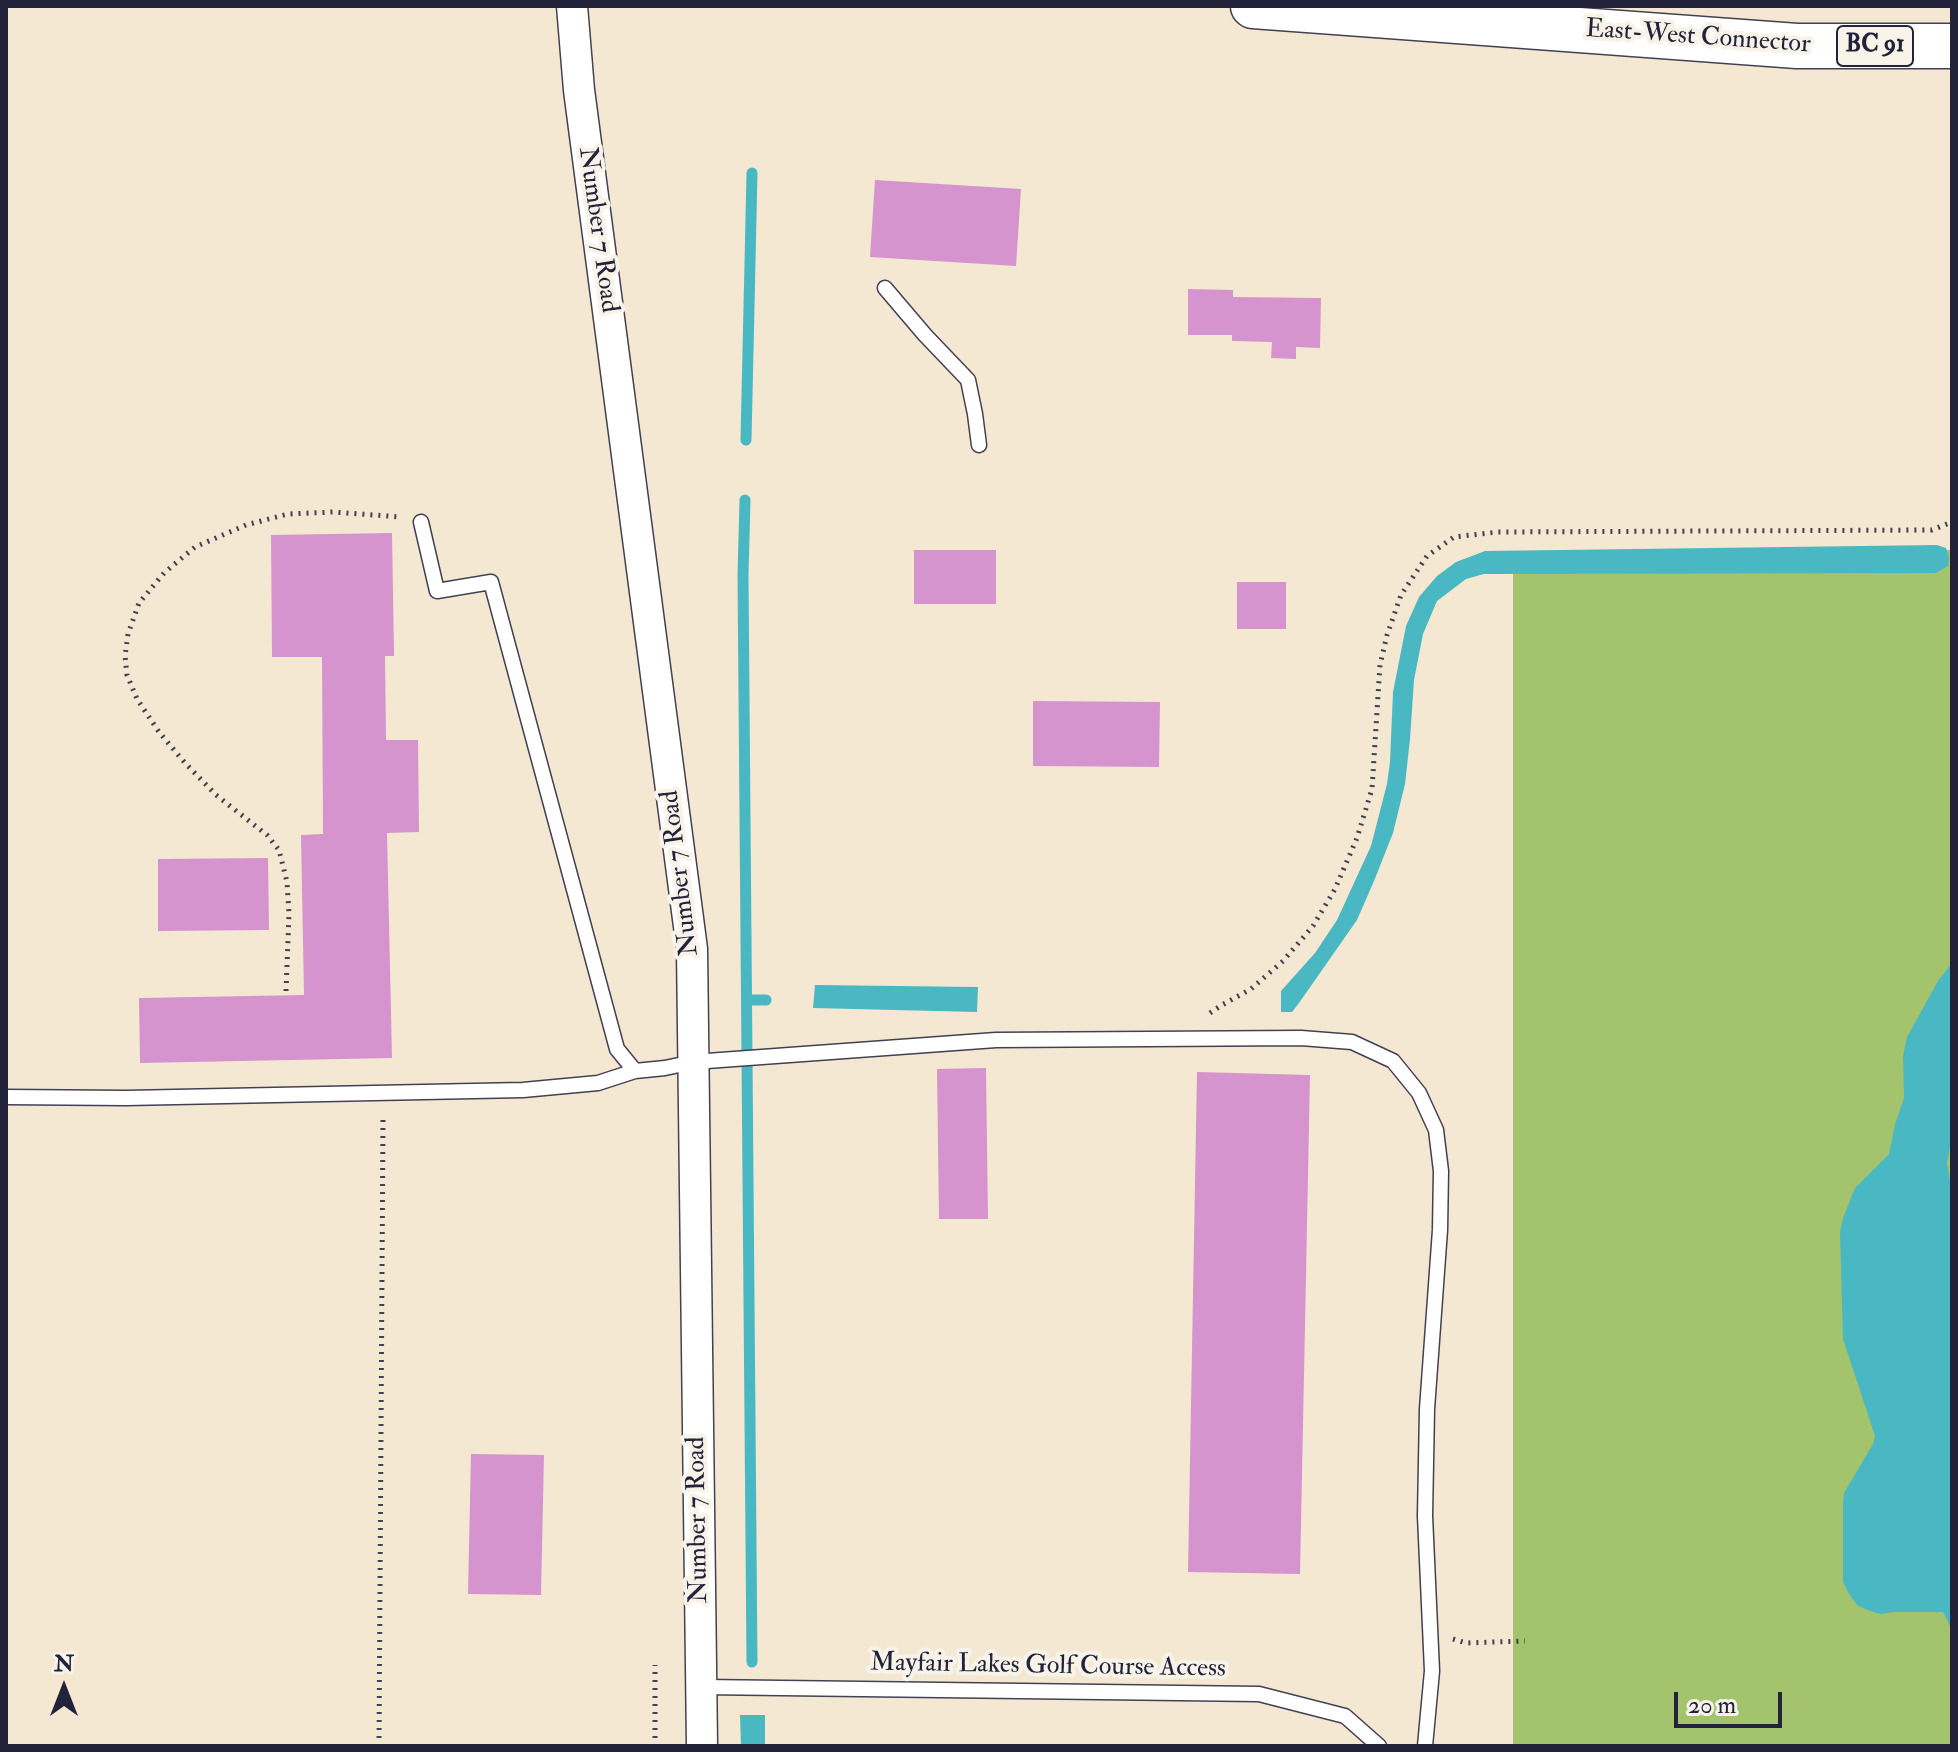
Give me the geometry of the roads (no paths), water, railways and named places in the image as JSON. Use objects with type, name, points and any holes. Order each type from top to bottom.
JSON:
[{"type":"highway","name":"East-West Connector","points":[[1253,6],[1797,46],[1952,46]]},
{"type":"street","name":"Number 7 Road","points":[[572,6],[579,90],[692,949],[702,1746]]},
{"type":"lane","points":[[885,288],[968,380],[979,445]]},
{"type":"lane","points":[[421,522],[437,591],[491,582],[617,1049],[635,1071]]},
{"type":"lane","points":[[6,1097],[126,1098],[523,1090],[598,1083],[635,1071],[693,1062],[996,1040],[1301,1038],[1352,1042],[1393,1061],[1419,1093],[1436,1130],[1441,1171],[1440,1230],[1427,1409],[1425,1516],[1432,1671],[1425,1746]]},
{"type":"lane","name":"Mayfair Lakes Golf Course Access","points":[[702,1687],[1259,1694],[1345,1716],[1379,1746]]},
{"type":"water","points":[[1937,545],[1946,548],[1949,558],[1948,566],[1936,573],[1484,574],[1466,579],[1437,601],[1423,634],[1414,680],[1405,784],[1393,833],[1374,881],[1357,920],[1299,1003],[1292,1012],[1281,1012],[1281,991],[1315,953],[1337,920],[1371,846],[1387,784],[1393,692],[1406,626],[1419,597],[1437,576],[1456,562],[1485,551]]},
{"type":"water","points":[[1952,963],[1952,1137],[1947,1163],[1952,1192],[1952,1630],[1943,1612],[1881,1614],[1858,1606],[1843,1582],[1844,1493],[1875,1436],[1843,1339],[1840,1232],[1855,1188],[1889,1154],[1904,1098],[1903,1056],[1907,1037],[1938,981]]},
{"type":"water","points":[[815,985],[978,987],[977,1012],[813,1008]]},
{"type":"water","points":[[740,1715],[765,1715],[765,1746],[741,1746]]},
{"type":"waterway","points":[[746,440],[752,173]]},
{"type":"waterway","points":[[745,500],[743,575],[752,1662]]},
{"type":"waterway","points":[[747,1000],[766,1000]]}]
